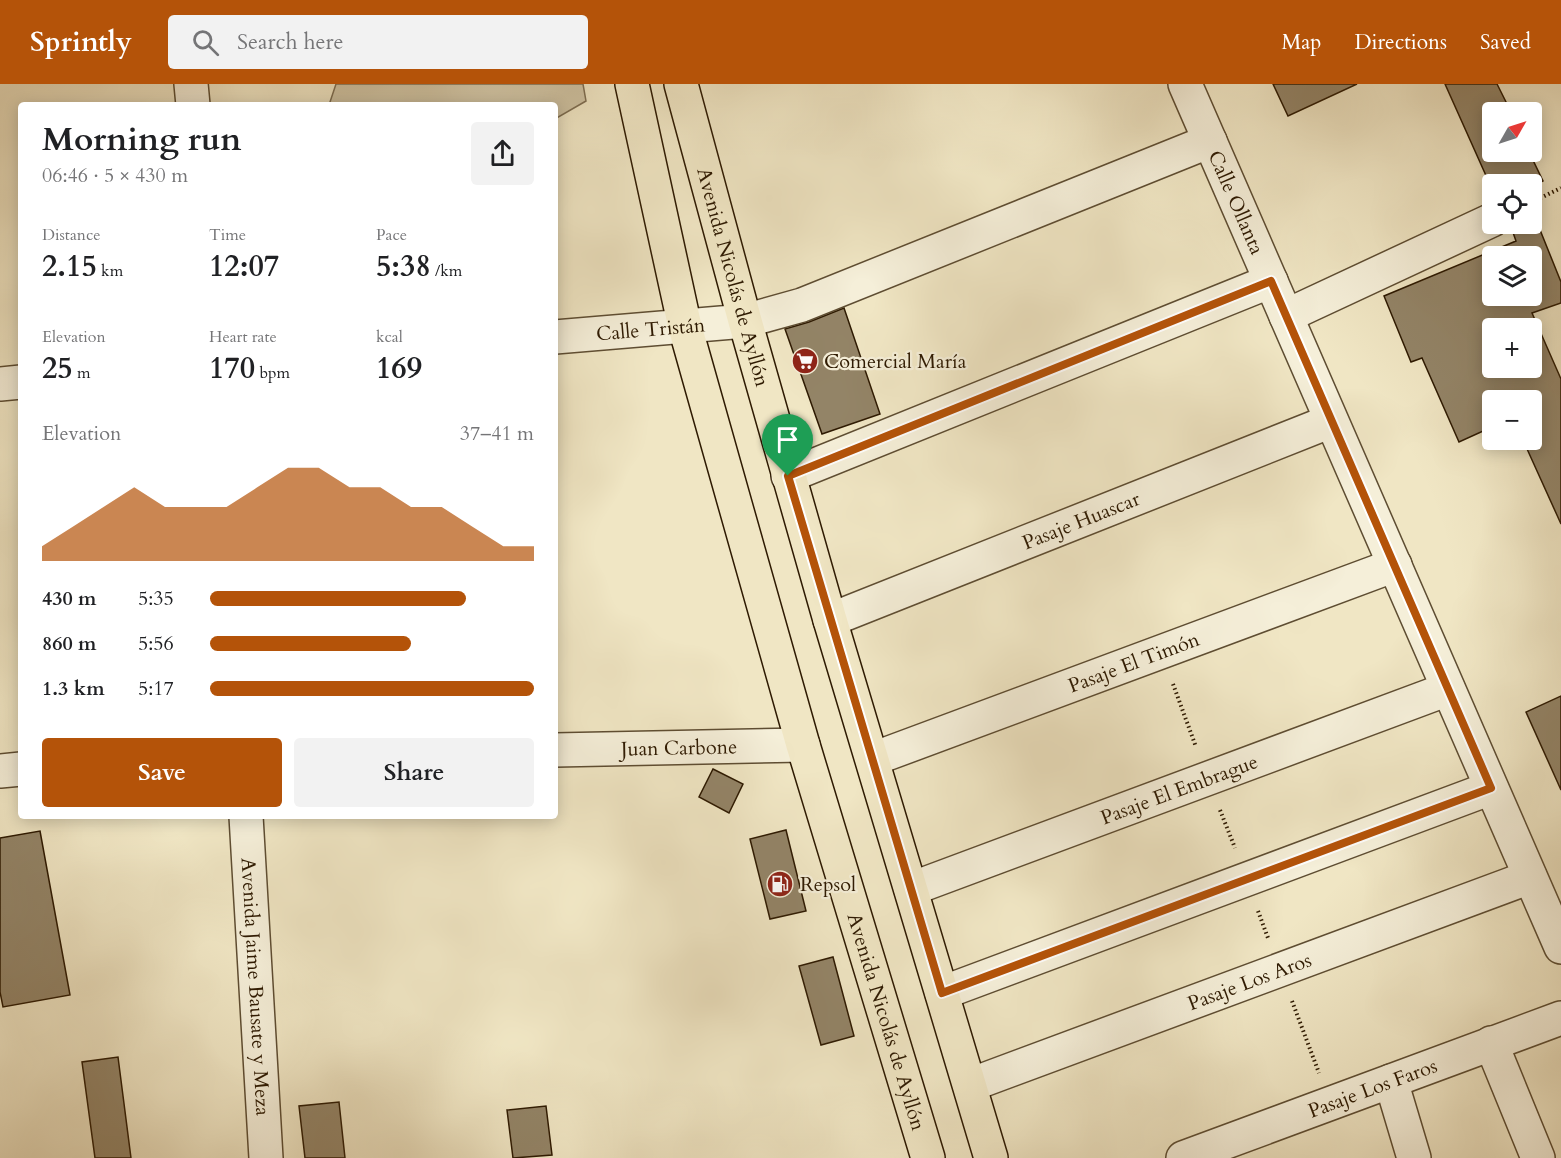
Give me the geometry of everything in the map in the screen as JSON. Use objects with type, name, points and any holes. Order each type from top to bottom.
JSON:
[{"type":"main road","name":"Avenida Nicolás de Ayllón","points":[[632,84],[685,327],[803,745],[928,1158]]},
{"type":"main road","name":"Avenida Nicolás de Ayllón","points":[[681,84],[788,476],[991,1158]]},
{"type":"street","points":[[191,84],[193,102]]},
{"type":"street","points":[[695,84],[752,291],[745,321]]},
{"type":"street","name":"Calle Ollanta","points":[[1185,84],[1561,947]]},
{"type":"street","name":"Calle Tristán","points":[[558,337],[745,321],[802,305],[1210,141]]},
{"type":"street","points":[[1286,316],[1482,225]]},
{"type":"street","points":[[788,476],[1271,281]]},
{"type":"street","points":[[0,384],[18,382]]},
{"type":"street","name":"Pasaje Huascar","points":[[830,620],[1331,421]]},
{"type":"street","name":"Pasaje El Timón","points":[[873,759],[1395,565]]},
{"type":"street","name":"Pasaje El Embrague","points":[[911,890],[1449,689]]},
{"type":"street","name":"Juan Carbone","points":[[558,750],[803,745]]},
{"type":"street","points":[[0,771],[18,769]]},
{"type":"street","points":[[942,993],[1491,788]]},
{"type":"street","name":"Avenida Jaime Bausate y Meza","points":[[246,819],[266,1158]]},
{"type":"street","name":"Pasaje Los Aros","points":[[970,1085],[1530,877]]},
{"type":"street","name":"Pasaje Los Faros","points":[[1184,1158],[1244,1148],[1391,1081],[1561,1018]]},
{"type":"street","points":[[1491,1043],[1538,1158]]},
{"type":"street","points":[[1391,1081],[1414,1158]]},
{"type":"path","points":[[1542,197],[1561,188]]},
{"type":"shaded area","points":[[336,84],[583,84],[586,101],[558,117],[558,102],[330,102]]},
{"type":"building","points":[[1273,84],[1357,84],[1288,116]]},
{"type":"building","points":[[1445,84],[1497,84],[1506,102],[1482,102],[1482,162],[1534,162],[1540,174],[1485,174]]},
{"type":"building","points":[[1514,234],[1542,234],[1561,282],[1561,303],[1532,313],[1534,318],[1482,318],[1482,378],[1542,378],[1542,336],[1561,379],[1561,524],[1528,450],[1542,450],[1542,390],[1482,390],[1482,432],[1459,442],[1422,358],[1411,362],[1384,296],[1482,255],[1482,306],[1542,306],[1542,246],[1504,246],[1516,241]]},
{"type":"building","points":[[844,308],[880,414],[822,434],[785,329]]},
{"type":"building","points":[[1561,696],[1561,790],[1526,712]]},
{"type":"building","points":[[713,769],[743,784],[729,813],[699,797]]},
{"type":"building","name":"Repsol","points":[[786,830],[806,911],[770,919],[750,839]]},
{"type":"building","points":[[40,831],[70,995],[3,1007],[0,992],[0,838]]},
{"type":"building","points":[[833,957],[854,1036],[821,1045],[799,966]]},
{"type":"building","points":[[118,1057],[131,1158],[95,1158],[82,1062]]},
{"type":"building","points":[[339,1102],[345,1158],[305,1158],[299,1106]]},
{"type":"building","points":[[546,1106],[552,1155],[513,1158],[507,1110]]},
{"type":"place","name":"Comercial María","points":[[805,361]]},
{"type":"place","name":"Repsol","points":[[780,884]]},
{"type":"route","points":[[1271,281],[1491,788],[942,993],[788,476],[1271,281]]}]
